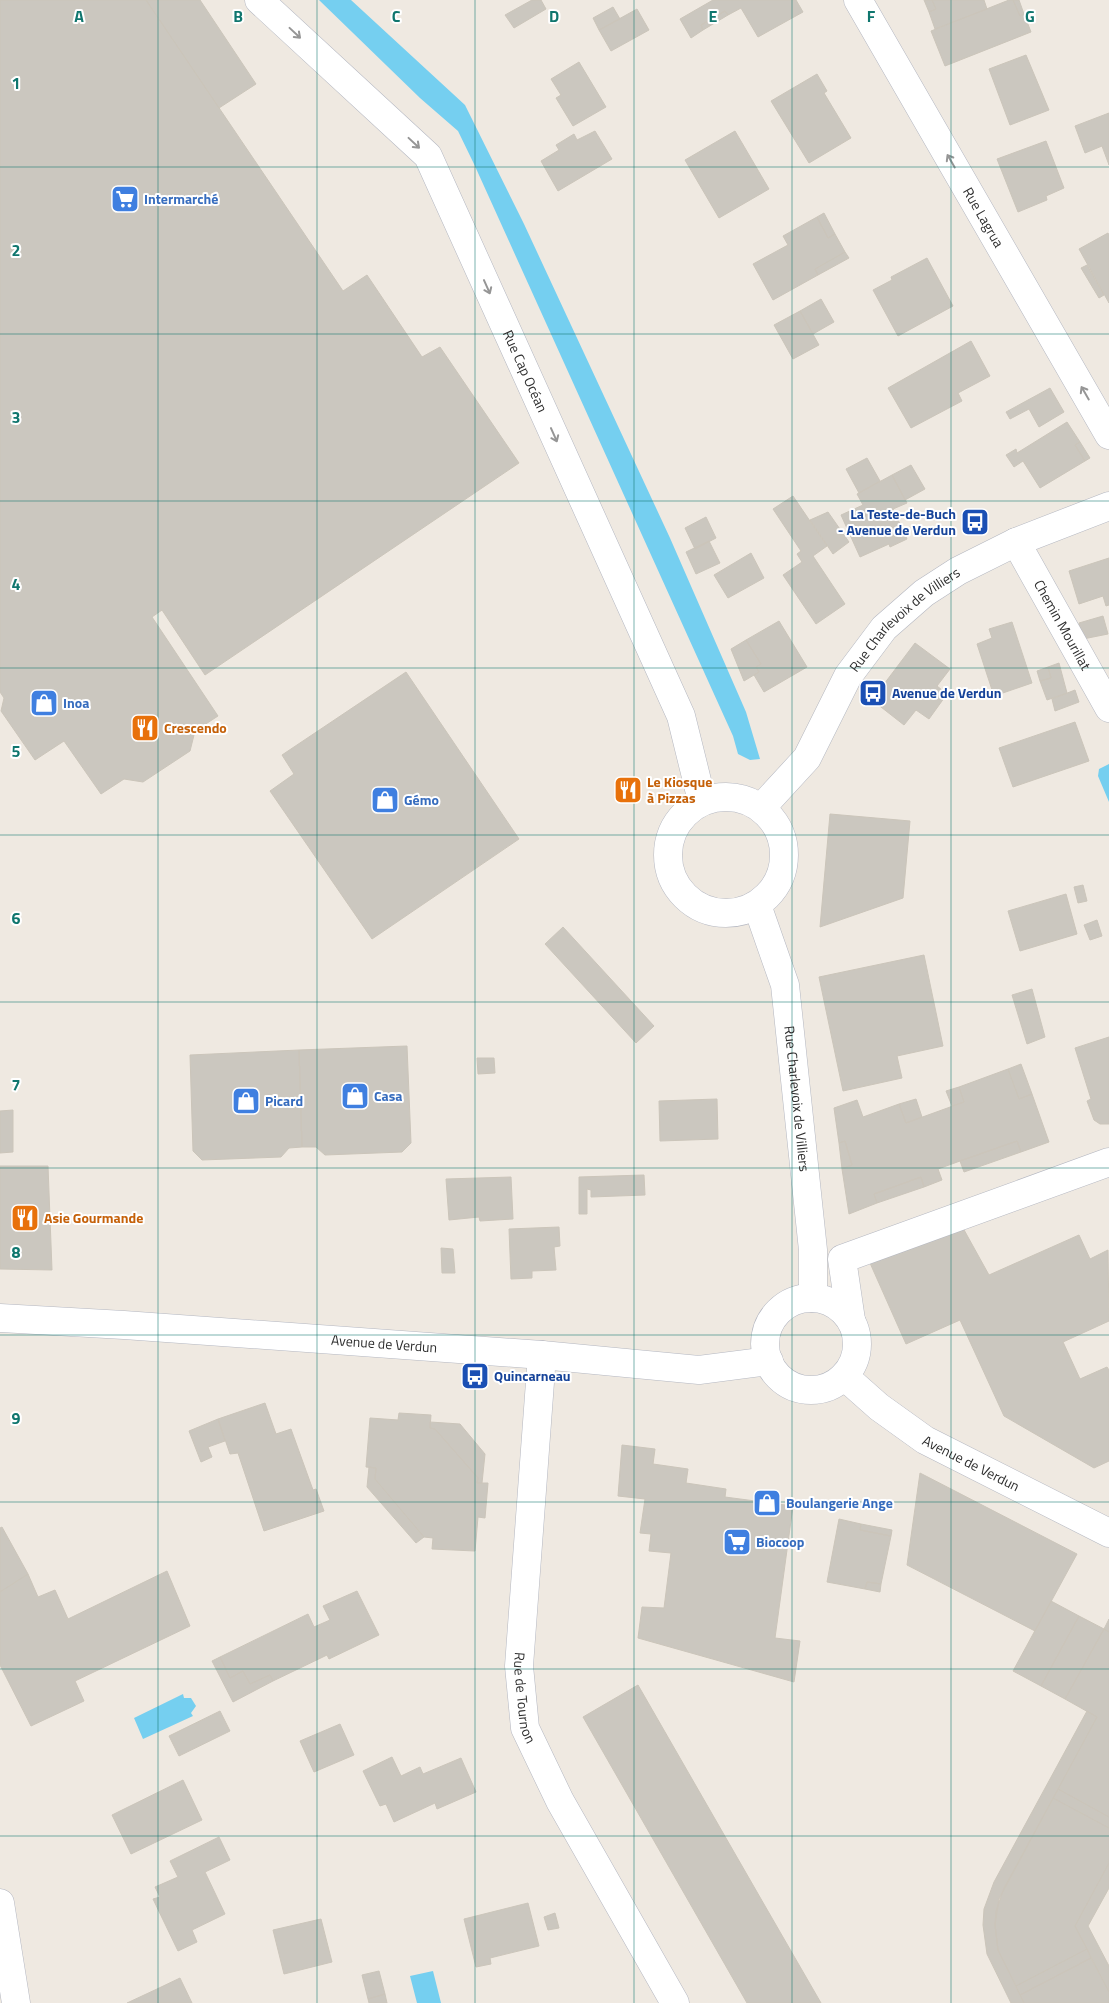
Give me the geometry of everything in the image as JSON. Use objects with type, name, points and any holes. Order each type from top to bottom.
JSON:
[{"type":"street","name":"Rue Cap Océan","points":[[259,0],[428,156],[681,716],[702,801]]},
{"type":"street","name":"Rue Lagrua","points":[[858,0],[1109,435]]},
{"type":"street","name":"Rue Charlevoix de Villiers","points":[[762,807],[807,758],[848,676],[884,628],[924,593],[958,570],[1016,542],[1109,506]]},
{"type":"street","name":"Chemin Mourillat","points":[[1016,542],[1109,708]]},
{"type":"street","points":[[715,797],[740,797],[762,807],[774,820],[784,840],[780,882],[766,899],[748,910],[721,914],[690,901],[670,874],[667,856],[668,846],[680,818],[702,801],[715,797]]},
{"type":"street","name":"Rue Charlevoix de Villiers","points":[[757,905],[785,984],[813,1250],[813,1298]]},
{"type":"street","points":[[851,1320],[840,1308],[828,1301],[813,1298],[798,1300],[784,1307],[773,1318],[767,1331],[765,1347],[769,1362],[777,1375],[789,1384],[803,1389],[818,1389],[833,1384],[844,1376],[853,1363],[857,1348],[856,1334],[851,1320],[842,1259],[1109,1162]]},
{"type":"street","name":"Avenue de Verdun","points":[[0,1318],[124,1324],[542,1355],[699,1370],[769,1362]]},
{"type":"street","name":"Rue de Tournon","points":[[542,1355],[519,1666],[525,1728],[560,1801],[675,2003]]},
{"type":"street","name":"Avenue de Verdun","points":[[844,1376],[879,1407],[925,1440],[1109,1532]]},
{"type":"street","points":[[0,1903],[16,2003]]},
{"type":"water","points":[[319,0],[351,0],[465,105],[524,224],[670,538],[746,712],[760,759],[750,760],[738,754],[733,736],[458,131],[420,98]]},
{"type":"water","points":[[1109,764],[1109,802],[1098,776],[1099,769]]},
{"type":"water","points":[[183,1694],[184,1698],[191,1698],[196,1706],[191,1713],[193,1716],[143,1739],[134,1718]]},
{"type":"water","points":[[433,1971],[441,2003],[417,2003],[410,1976]]},
{"type":"building","points":[[0,0],[146,0],[343,291],[367,275],[422,357],[440,347],[519,463],[205,675],[162,610],[152,617],[218,716],[195,731],[190,751],[143,782],[124,779],[101,794],[64,741],[35,760],[1,711],[4,698],[0,692]]},
{"type":"building","points":[[146,0],[200,0],[256,84],[219,108]]},
{"type":"building","points":[[532,0],[541,0],[546,9],[514,28],[505,15]]},
{"type":"building","points":[[713,0],[796,0],[803,12],[758,37],[741,8],[728,15],[725,11],[701,25],[703,30],[691,38],[680,19]]},
{"type":"building","points":[[924,0],[932,0],[936,9],[929,12]]},
{"type":"building","points":[[932,0],[984,0],[987,9],[935,29],[929,12],[936,9]]},
{"type":"building","points":[[1013,0],[1020,16],[1024,14],[1031,32],[945,66],[931,31]]},
{"type":"building","points":[[1013,0],[1019,0],[1024,14],[1020,16]]},
{"type":"building","points":[[613,7],[620,19],[599,30],[593,18]]},
{"type":"building","points":[[637,9],[649,30],[611,51],[599,30]]},
{"type":"building","points":[[725,11],[728,15],[703,30],[701,25]]},
{"type":"building","points":[[1026,55],[1049,110],[1010,125],[989,69]]},
{"type":"building","points":[[579,62],[606,107],[573,126],[556,98],[561,95],[551,79]]},
{"type":"building","points":[[817,74],[827,91],[824,93],[851,138],[809,163],[771,101]]},
{"type":"building","points":[[1109,113],[1109,165],[1102,146],[1085,153],[1075,126]]},
{"type":"building","points":[[595,131],[612,159],[558,191],[541,161],[559,150],[556,145],[574,134],[577,140]]},
{"type":"building","points":[[735,131],[769,189],[719,218],[685,160]]},
{"type":"building","points":[[1046,141],[1064,188],[1046,196],[1047,200],[1018,212],[997,159]]},
{"type":"building","points":[[824,213],[835,234],[828,238],[817,217]]},
{"type":"building","points":[[817,217],[828,238],[835,234],[845,252],[815,269],[818,275],[773,300],[753,264],[788,245],[783,236]]},
{"type":"building","points":[[1108,233],[1109,235],[1109,303],[1079,249]]},
{"type":"building","points":[[845,252],[849,258],[818,275],[815,269]]},
{"type":"building","points":[[927,258],[953,306],[898,336],[873,290],[892,280],[891,277]]},
{"type":"building","points":[[1087,265],[1104,295],[1099,298],[1081,268]]},
{"type":"building","points":[[821,299],[834,322],[813,334],[800,311]]},
{"type":"building","points":[[800,311],[819,345],[793,359],[774,325]]},
{"type":"building","points":[[971,341],[990,376],[958,393],[962,401],[911,428],[888,388]]},
{"type":"building","points":[[1050,388],[1064,412],[1039,427],[1029,409],[1010,419],[1006,412]]},
{"type":"building","points":[[1067,422],[1080,442],[1075,445],[1085,461],[1040,488],[1023,461],[1014,467],[1006,455],[1016,449],[1017,453]]},
{"type":"building","points":[[1080,442],[1090,458],[1085,461],[1075,445]]},
{"type":"building","points":[[867,458],[880,481],[859,493],[846,469]]},
{"type":"building","points":[[911,465],[925,489],[905,500],[892,475]]},
{"type":"building","points":[[892,475],[907,503],[893,509],[907,539],[890,547],[889,544],[860,557],[841,515],[863,505],[857,494]]},
{"type":"building","points":[[793,496],[827,546],[813,556],[845,604],[816,624],[783,575],[802,562],[797,554],[801,551],[773,509]]},
{"type":"building","points":[[828,512],[849,542],[833,554],[810,520]]},
{"type":"building","points":[[706,517],[716,538],[695,549],[685,528]]},
{"type":"building","points":[[709,541],[720,563],[696,574],[686,552]]},
{"type":"building","points":[[751,553],[764,578],[728,598],[714,575]]},
{"type":"building","points":[[1109,558],[1109,605],[1106,606],[1103,596],[1079,604],[1069,571]]},
{"type":"building","points":[[1103,616],[1108,634],[1083,639],[1079,623]]},
{"type":"building","points":[[779,621],[807,667],[764,692],[754,675],[759,672],[756,667],[761,664],[746,640]]},
{"type":"building","points":[[1012,622],[1032,683],[994,696],[977,644],[992,638],[989,629]]},
{"type":"building","points":[[746,640],[761,664],[756,667],[759,672],[744,681],[731,649]]},
{"type":"building","points":[[915,643],[950,669],[937,686],[947,694],[929,719],[916,710],[904,725],[872,700]]},
{"type":"building","points":[[1059,663],[1067,693],[1047,700],[1040,681],[1051,678],[1048,667]]},
{"type":"building","points":[[1048,667],[1051,678],[1040,681],[1037,671]]},
{"type":"building","name":"Gémo","points":[[406,672],[519,839],[372,939],[270,791],[294,774],[282,755]]},
{"type":"building","points":[[1075,690],[1079,702],[1055,711],[1052,699]]},
{"type":"building","points":[[1075,722],[1089,761],[1013,787],[999,748]]},
{"type":"building","points":[[830,814],[910,821],[903,898],[820,927]]},
{"type":"building","points":[[1083,885],[1087,901],[1078,903],[1074,887]]},
{"type":"building","points":[[1066,894],[1077,934],[1020,951],[1008,911]]},
{"type":"building","points":[[1097,920],[1102,936],[1090,940],[1084,925]]},
{"type":"building","points":[[563,927],[654,1026],[636,1043],[545,944]]},
{"type":"building","points":[[924,955],[943,1046],[897,1056],[902,1078],[843,1091],[819,977]]},
{"type":"building","points":[[1032,989],[1045,1037],[1027,1044],[1012,995]]},
{"type":"building","points":[[1109,1037],[1109,1124],[1100,1124],[1094,1120],[1087,1101],[1091,1099],[1075,1048]]},
{"type":"building","name":"Casa","points":[[407,1046],[411,1143],[402,1152],[325,1155],[316,1147],[302,1147],[299,1050]]},
{"type":"building","name":"Picard","points":[[299,1050],[302,1147],[289,1148],[281,1157],[202,1160],[193,1151],[190,1055]]},
{"type":"building","points":[[477,1058],[494,1058],[495,1073],[478,1074]]},
{"type":"building","points":[[1021,1064],[1032,1094],[1019,1099],[1008,1069]]},
{"type":"building","points":[[1008,1069],[1019,1099],[1032,1094],[1049,1142],[1021,1152],[1017,1141],[960,1161],[938,1169],[942,1180],[924,1187],[921,1177],[874,1194],[877,1203],[849,1214],[842,1169],[852,1165],[845,1141],[839,1143],[834,1108],[857,1100],[863,1117],[899,1104],[906,1123],[964,1102],[959,1087]]},
{"type":"building","points":[[959,1087],[964,1102],[952,1106],[946,1091]]},
{"type":"building","points":[[717,1099],[718,1139],[660,1141],[659,1101]]},
{"type":"building","points":[[916,1099],[922,1117],[906,1123],[899,1104]]},
{"type":"building","points":[[13,1110],[13,1152],[0,1153],[0,1111]]},
{"type":"building","points":[[845,1141],[852,1165],[842,1169],[839,1143]]},
{"type":"building","points":[[1017,1141],[1021,1152],[964,1172],[960,1161]]},
{"type":"building","name":"Asie Gourmande","points":[[0,1166],[48,1166],[52,1270],[0,1269]]},
{"type":"building","points":[[644,1175],[645,1195],[591,1197],[591,1190],[587,1189],[587,1214],[579,1214],[579,1177]]},
{"type":"building","points":[[511,1177],[513,1219],[480,1221],[479,1217],[449,1220],[446,1179]]},
{"type":"building","points":[[921,1177],[924,1187],[877,1203],[874,1194]]},
{"type":"building","points":[[559,1227],[560,1246],[554,1247],[556,1270],[532,1271],[532,1278],[511,1279],[509,1229]]},
{"type":"building","points":[[963,1228],[989,1275],[1079,1235],[1090,1259],[1108,1250],[1109,1321],[1063,1342],[1080,1379],[1107,1367],[1109,1370],[1109,1461],[1094,1468],[1004,1416],[960,1320],[906,1344],[866,1254]]},
{"type":"building","points":[[441,1248],[453,1249],[455,1273],[442,1273]]},
{"type":"building","points":[[265,1403],[276,1434],[291,1429],[313,1490],[316,1489],[324,1511],[264,1531],[238,1453],[230,1454],[218,1419]]},
{"type":"building","points":[[399,1413],[431,1415],[430,1428],[435,1429],[478,1478],[477,1483],[488,1483],[485,1518],[478,1517],[475,1551],[432,1549],[433,1538],[424,1537],[375,1479],[376,1468],[366,1467],[370,1418],[398,1420]]},
{"type":"building","points":[[218,1419],[225,1441],[208,1447],[212,1457],[201,1462],[189,1431]]},
{"type":"building","points":[[430,1422],[460,1424],[485,1454],[482,1483],[477,1483],[478,1478],[435,1429],[430,1428]]},
{"type":"building","points":[[622,1445],[655,1449],[653,1464],[688,1469],[686,1483],[726,1489],[725,1497],[793,1506],[775,1638],[800,1641],[794,1682],[638,1638],[642,1607],[664,1608],[671,1553],[649,1551],[651,1534],[640,1533],[645,1499],[618,1496]]},
{"type":"building","points":[[369,1467],[376,1468],[375,1479],[424,1537],[416,1543],[367,1487]]},
{"type":"building","points":[[920,1473],[1077,1554],[1035,1631],[907,1565]]},
{"type":"building","points":[[839,1519],[861,1524],[860,1530],[891,1536],[881,1584],[867,1582],[865,1589],[827,1582]]},
{"type":"building","points":[[861,1524],[892,1530],[891,1536],[860,1530]]},
{"type":"building","points":[[2,1527],[28,1574],[0,1592],[0,1528]]},
{"type":"building","points":[[167,1571],[190,1626],[75,1681],[84,1701],[31,1726],[0,1665],[0,1592],[28,1574],[38,1597],[55,1590],[68,1619]]},
{"type":"building","points":[[867,1582],[881,1584],[880,1592],[865,1589]]},
{"type":"building","points":[[357,1591],[379,1635],[329,1659],[327,1655],[273,1681],[270,1675],[250,1684],[243,1671],[230,1678],[220,1657],[308,1614],[314,1627],[330,1620],[323,1606]]},
{"type":"building","points":[[1051,1601],[1079,1616],[1041,1686],[1013,1671]]},
{"type":"building","points":[[1079,1616],[1104,1629],[1065,1699],[1041,1686]]},
{"type":"building","points":[[1109,1619],[1109,1632],[1104,1629]]},
{"type":"building","points":[[1104,1629],[1109,1632],[1109,1817],[1058,1789],[1097,1717],[1065,1699]]},
{"type":"building","points":[[220,1657],[230,1678],[243,1671],[250,1684],[270,1675],[273,1681],[233,1702],[212,1661]]},
{"type":"building","points":[[638,1685],[821,2003],[747,2003],[583,1717]]},
{"type":"building","points":[[220,1711],[230,1731],[179,1756],[169,1736]]},
{"type":"building","points":[[1087,1711],[1097,1717],[999,1899],[995,1925],[998,1950],[1024,2003],[1011,2003],[987,1954],[983,1925],[984,1909],[994,1882]]},
{"type":"building","points":[[340,1724],[354,1755],[314,1772],[300,1741]]},
{"type":"building","points":[[392,1757],[401,1776],[420,1767],[423,1774],[461,1758],[476,1792],[437,1809],[435,1803],[394,1822],[386,1804],[380,1806],[363,1771]]},
{"type":"building","points":[[183,1780],[202,1820],[131,1854],[112,1815]]},
{"type":"building","points":[[1058,1789],[1109,1817],[1109,1828],[1053,1798]]},
{"type":"building","points":[[1053,1798],[1109,1828],[1109,1863],[1075,1926],[1087,1949],[1016,1986],[998,1950],[995,1925],[996,1911],[1004,1888]]},
{"type":"building","points":[[219,1837],[230,1860],[205,1872],[225,1914],[192,1930],[197,1942],[178,1951],[153,1899],[160,1897],[155,1887],[178,1877],[170,1861]]},
{"type":"building","points":[[1109,1863],[1109,1888],[1088,1926],[1109,1966],[1109,1992],[1075,1926]]},
{"type":"building","points":[[528,1903],[539,1946],[490,1958],[491,1964],[476,1967],[464,1919]]},
{"type":"building","points":[[555,1913],[559,1928],[548,1930],[544,1917]]},
{"type":"building","points":[[321,1919],[332,1962],[284,1974],[273,1930]]},
{"type":"building","points":[[1087,1949],[1091,1958],[1020,1995],[1016,1986]]},
{"type":"building","points":[[1091,1958],[1109,1992],[1109,2003],[1024,2003],[1020,1995]]},
{"type":"building","points":[[379,1971],[385,1994],[368,1999],[362,1975]]},
{"type":"building","points":[[180,1978],[192,2003],[127,2003],[157,1989]]},
{"type":"building","points":[[385,1994],[387,2003],[369,2003],[368,1999]]},
{"type":"place","name":"Intermarché","points":[[125,199]]},
{"type":"place","name":"La Teste-de-Buch - Avenue de Verdun","points":[[975,522]]},
{"type":"place","name":"Avenue de Verdun","points":[[873,693]]},
{"type":"place","name":"Inoa","points":[[44,703]]},
{"type":"place","name":"Crescendo","points":[[145,728]]},
{"type":"place","name":"Le Kiosque à Pizzas","points":[[628,790]]},
{"type":"place","name":"Gémo","points":[[385,800]]},
{"type":"place","name":"Casa","points":[[355,1096]]},
{"type":"place","name":"Picard","points":[[246,1101]]},
{"type":"place","name":"Asie Gourmande","points":[[25,1218]]},
{"type":"place","name":"Quincarneau","points":[[475,1376]]},
{"type":"place","name":"Boulangerie Ange","points":[[767,1503]]},
{"type":"place","name":"Biocoop","points":[[737,1542]]}]
